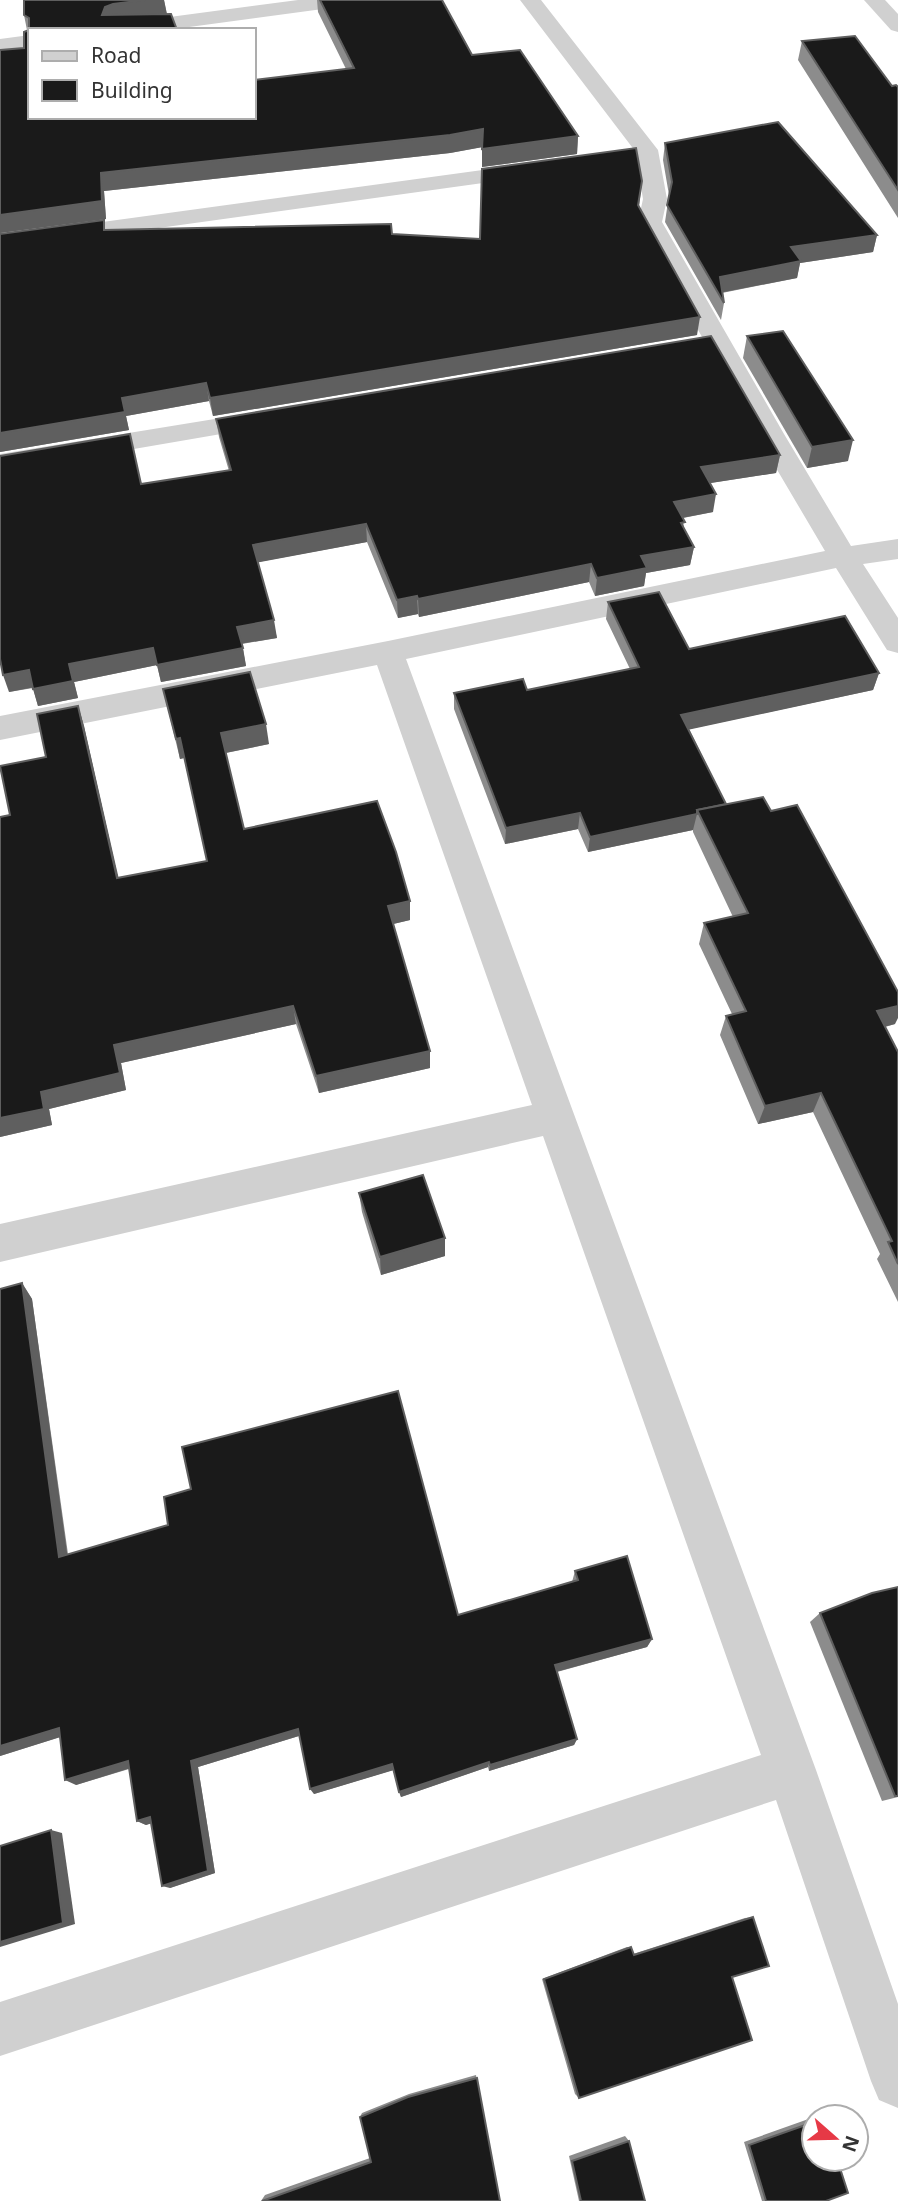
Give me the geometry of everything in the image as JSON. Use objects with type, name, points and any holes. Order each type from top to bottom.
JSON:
[{"type":"street","points":[[132,28],[345,0]]},
{"type":"street","points":[[530,0],[646,150],[655,199],[650,222],[703,345],[898,642]]},
{"type":"street","points":[[874,0],[898,26]]},
{"type":"street","points":[[0,45],[28,41]]},
{"type":"street","points":[[620,155],[646,150]]},
{"type":"street","points":[[0,243],[555,166]]},
{"type":"street","points":[[0,463],[289,414]]},
{"type":"street","points":[[0,728],[388,652],[842,557],[898,550]]},
{"type":"street","points":[[388,652],[791,1770],[898,2081]]},
{"type":"street","points":[[0,1243],[555,1117]]},
{"type":"street","points":[[0,2029],[791,1770]]},
{"type":"building","points":[[24,0],[145,0],[113,4],[105,7],[102,15],[171,14],[176,28],[29,28],[29,18],[24,15]]},
{"type":"building","points":[[320,0],[442,0],[472,55],[520,50],[578,136],[482,149],[483,129],[450,135],[101,173],[102,201],[0,215],[0,50],[24,48],[24,32],[28,30],[28,119],[256,119],[256,80],[354,68]]},
{"type":"building","points":[[855,36],[892,86],[898,87],[898,190],[802,41]]},
{"type":"building","points":[[778,122],[877,235],[791,247],[801,261],[720,277],[724,303],[667,205],[672,182],[665,143]]},
{"type":"building","points":[[636,148],[642,181],[638,205],[700,317],[210,398],[206,383],[122,398],[125,412],[0,433],[0,234],[104,220],[104,230],[391,224],[392,234],[480,239],[482,169]]},
{"type":"building","points":[[783,331],[853,440],[812,447],[747,336]]},
{"type":"building","points":[[711,336],[780,455],[701,467],[716,494],[674,502],[685,522],[681,523],[694,547],[641,556],[647,568],[597,578],[591,564],[418,599],[417,596],[397,600],[366,524],[253,545],[274,620],[237,627],[243,648],[157,665],[153,648],[69,664],[73,681],[33,689],[29,670],[3,675],[0,659],[0,456],[130,434],[141,484],[231,470],[216,419]]},
{"type":"building","points":[[659,592],[689,649],[845,616],[879,673],[681,715],[726,804],[697,810],[697,814],[590,837],[580,813],[506,828],[454,693],[523,679],[527,690],[639,667],[608,602]]},
{"type":"building","points":[[250,672],[266,724],[221,733],[244,829],[377,801],[410,901],[388,906],[430,1051],[316,1076],[293,1006],[114,1045],[120,1073],[41,1092],[44,1109],[0,1118],[0,817],[10,815],[0,766],[46,757],[37,714],[78,706],[117,878],[207,861],[180,738],[176,739],[163,689]]},
{"type":"building","points":[[763,797],[771,811],[797,805],[898,992],[898,1006],[877,1011],[898,1052],[898,1264],[888,1242],[892,1241],[821,1093],[765,1106],[726,1016],[746,1011],[704,923],[748,913],[697,810]]},
{"type":"building","points":[[423,1175],[445,1238],[380,1257],[359,1193]]},
{"type":"building","points":[[22,1283],[59,1557],[168,1525],[164,1497],[191,1489],[182,1447],[398,1391],[458,1615],[578,1580],[575,1571],[627,1556],[652,1639],[555,1665],[577,1739],[490,1765],[489,1762],[399,1792],[392,1764],[310,1789],[298,1729],[191,1761],[208,1871],[162,1886],[150,1817],[137,1821],[128,1761],[65,1780],[59,1728],[0,1746],[0,1289]]},
{"type":"building","points":[[898,1587],[898,1796],[895,1796],[820,1613],[872,1593]]},
{"type":"building","points":[[51,1830],[63,1923],[0,1942],[0,1846]]},
{"type":"building","points":[[753,1917],[769,1966],[732,1977],[752,2040],[579,2098],[544,1979],[631,1947],[634,1955]]},
{"type":"building","points":[[477,2078],[500,2201],[262,2201],[371,2162],[360,2117],[408,2097]]},
{"type":"building","points":[[800,2127],[800,2173],[842,2173],[848,2193],[826,2201],[766,2201],[749,2145]]},
{"type":"building","points":[[629,2141],[645,2201],[581,2201],[572,2161]]}]
